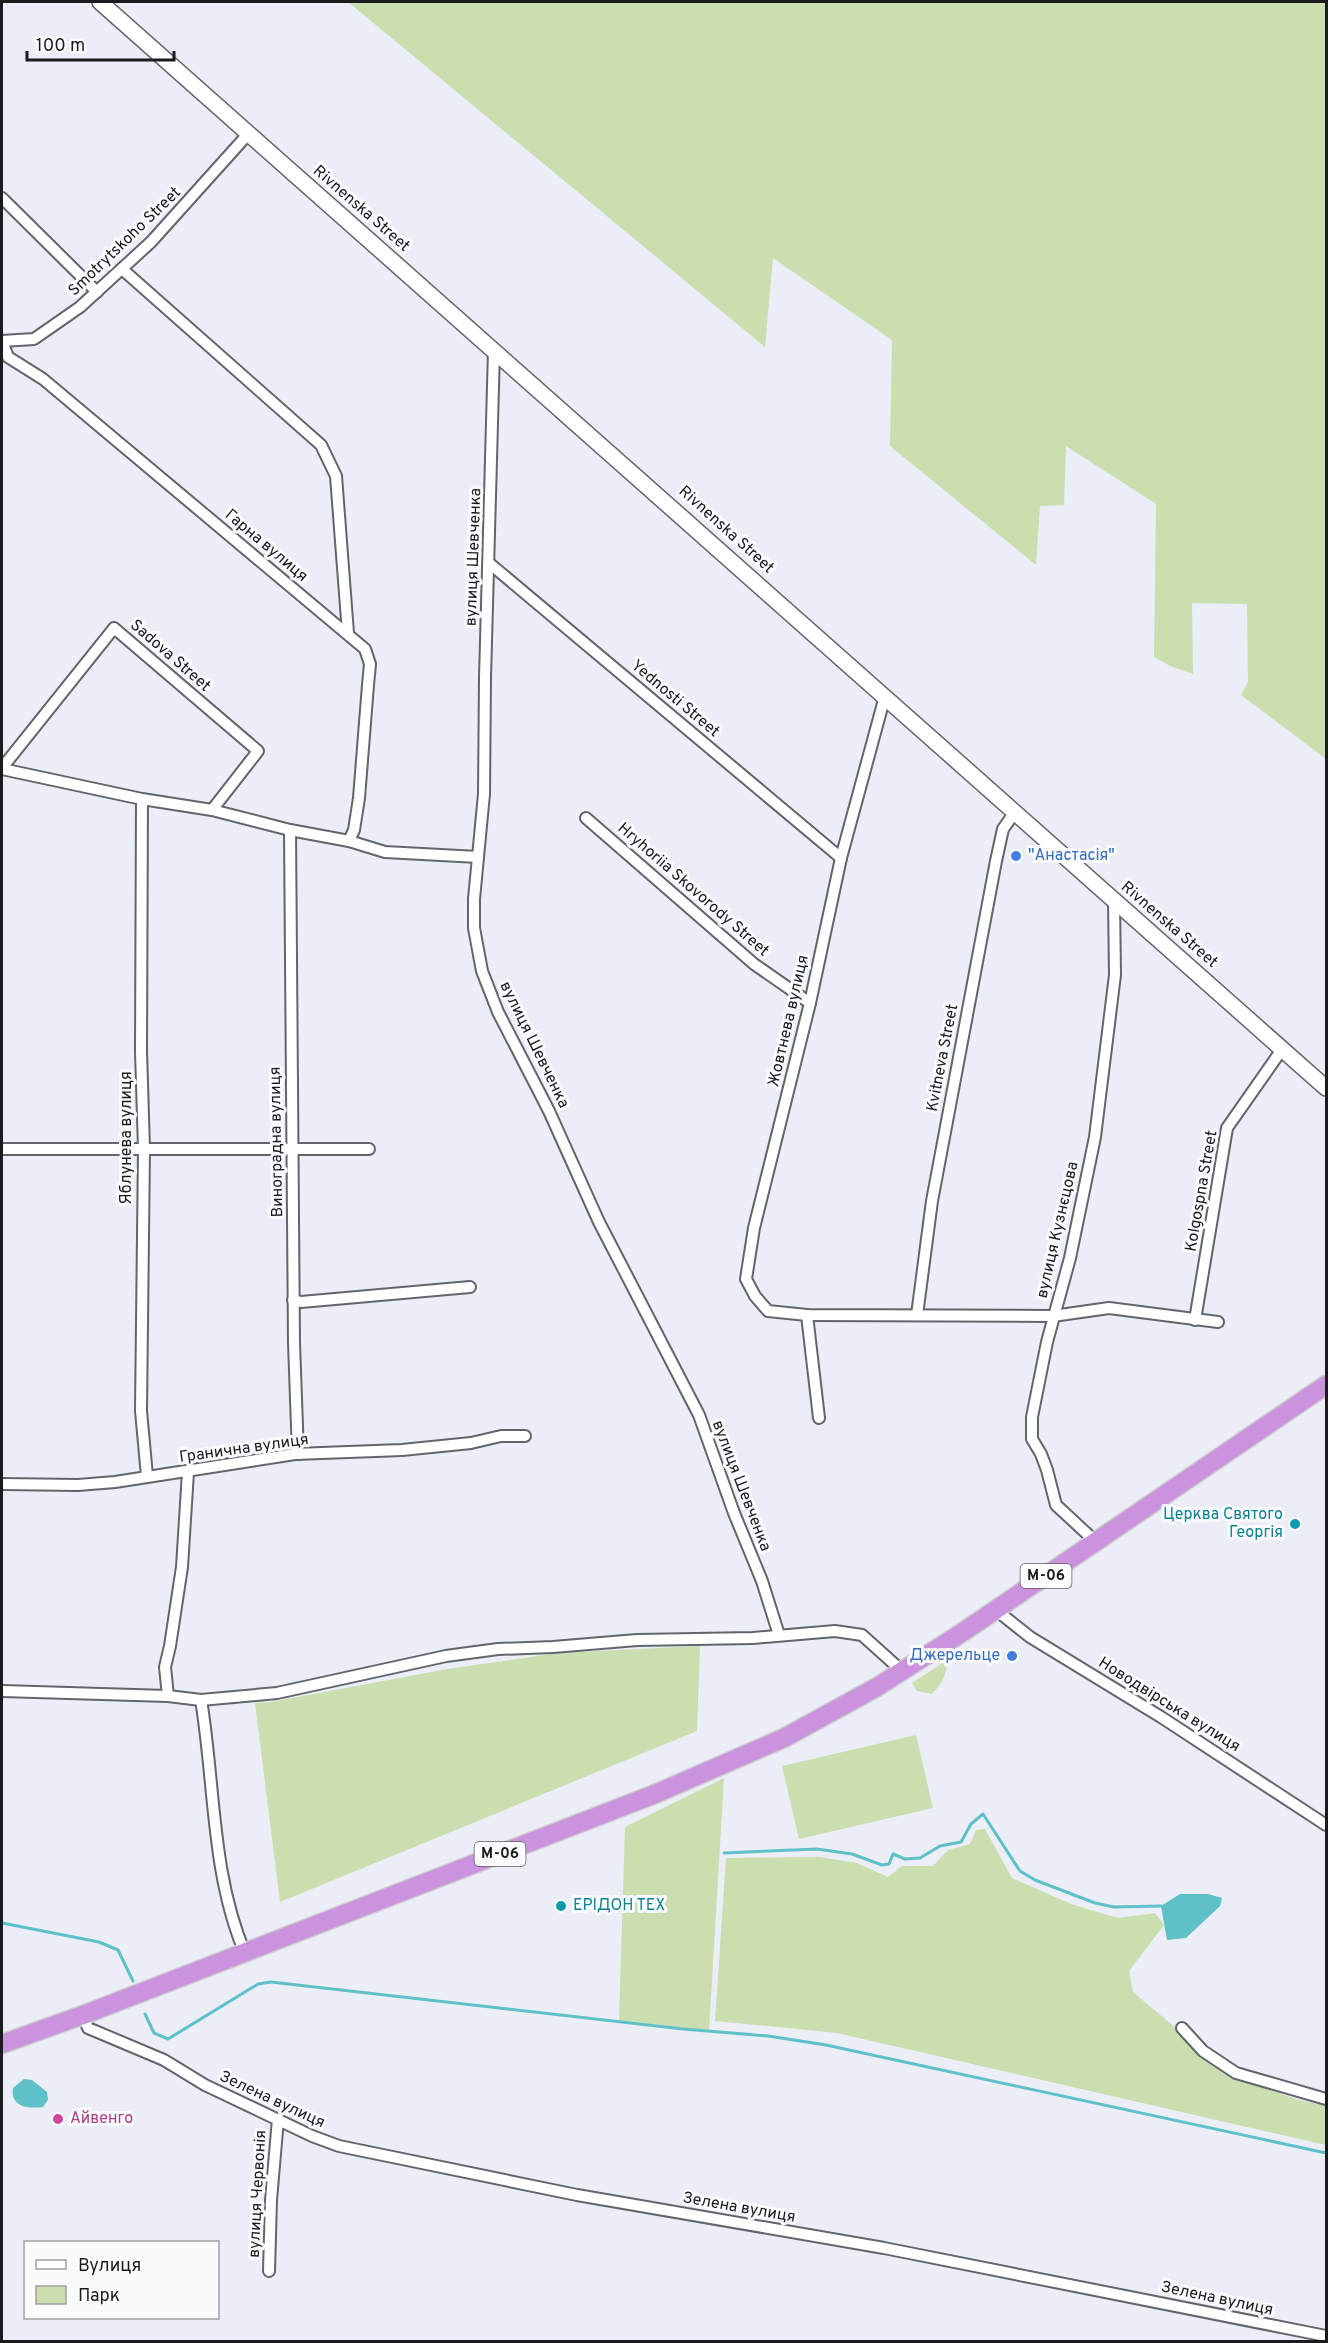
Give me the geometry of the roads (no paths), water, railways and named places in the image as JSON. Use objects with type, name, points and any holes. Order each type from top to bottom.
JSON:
[{"type":"highway","name":"М-06","points":[[2,2044],[644,1799],[747,1756],[819,1720],[902,1671],[1096,1543],[1326,1385]]},
{"type":"main road","name":"Rivnenska Street","points":[[100,2],[1326,1088]]},
{"type":"street","name":"Smotrytskoho Street","points":[[2,341],[34,339],[80,308],[189,202],[249,133]]},
{"type":"street","points":[[2,198],[97,291]]},
{"type":"street","points":[[122,269],[321,445],[336,476],[348,633]]},
{"type":"street","name":"Гарна вулиця","points":[[2,341],[8,357],[43,379],[365,649],[370,664],[359,798],[354,830],[349,841]]},
{"type":"street","name":"вулиця Шевченка","points":[[494,350],[484,794],[474,928],[482,971],[498,1012],[549,1111],[599,1222],[699,1415],[734,1513],[762,1581],[779,1635]]},
{"type":"street","name":"Yednosti Street","points":[[489,563],[841,858]]},
{"type":"street","name":"Sadova Street","points":[[2,768],[114,628],[258,751],[212,810]]},
{"type":"street","name":"Жовтнева вулиця","points":[[885,696],[841,858],[810,1003],[754,1228],[746,1279],[755,1296],[768,1311],[807,1315],[1053,1316],[1109,1308],[1218,1322]]},
{"type":"street","points":[[2,768],[142,799],[212,810],[290,830],[349,841],[386,852],[478,857]]},
{"type":"street","name":"Яблунева вулиця","points":[[142,799],[141,1051],[144,1149],[141,1411],[147,1476]]},
{"type":"street","name":"Kvitneva Street","points":[[917,1315],[936,1177],[996,861],[1003,829],[1015,812]]},
{"type":"street","name":"Hryhoriia Skovorody Street","points":[[586,818],[754,964],[810,1003]]},
{"type":"street","name":"Виноградна вулиця","points":[[290,830],[292,1150],[298,1454]]},
{"type":"street","name":"вулиця Кузнєцова","points":[[1096,1543],[1056,1505],[1047,1470],[1032,1439],[1032,1417],[1053,1316],[1070,1258],[1095,1137],[1114,975],[1114,901]]},
{"type":"street","name":"Kolgospna Street","points":[[1195,1320],[1227,1128],[1283,1048]]},
{"type":"street","points":[[2,1149],[369,1149]]},
{"type":"street","points":[[294,1300],[301,1302],[470,1287]]},
{"type":"street","points":[[807,1315],[819,1418]]},
{"type":"street","name":"Гранична вулиця","points":[[2,1484],[78,1485],[188,1472],[298,1454],[402,1450],[471,1443],[501,1436],[525,1436]]},
{"type":"street","points":[[168,1696],[165,1666],[171,1647],[182,1568],[188,1472]]},
{"type":"street","name":"Новодвірська вулиця","points":[[996,1610],[1030,1636],[1161,1716],[1326,1825]]},
{"type":"street","points":[[2,1691],[168,1696],[201,1700],[277,1693],[446,1656],[498,1649],[637,1640],[835,1632],[862,1635],[902,1671]]},
{"type":"street","points":[[201,1700],[226,1889],[245,1953]]},
{"type":"street","name":"Зелена вулиця","points":[[83,2015],[88,2028],[164,2060],[206,2085],[312,2136],[339,2146],[577,2195],[884,2248],[1326,2336]]},
{"type":"street","points":[[1182,2028],[1203,2051],[1236,2073],[1326,2099]]},
{"type":"street","name":"вулиця Червонія","points":[[269,2271],[271,2200],[278,2119]]},
{"type":"water","points":[[1180,1894],[1208,1894],[1222,1898],[1220,1906],[1186,1938],[1167,1940],[1161,1906]]},
{"type":"water","points":[[24,2079],[32,2080],[47,2092],[48,2100],[43,2107],[26,2107],[14,2099],[13,2088]]},
{"type":"waterway","points":[[724,1853],[817,1849],[852,1854],[882,1865],[889,1864],[893,1854],[905,1859],[920,1858],[940,1846],[961,1842],[971,1824],[983,1814],[1020,1871],[1035,1880],[1095,1903],[1114,1907],[1161,1906]]},
{"type":"waterway","points":[[2,1923],[99,1942],[118,1950],[133,1981]]},
{"type":"waterway","points":[[145,2014],[154,2033],[168,2039],[258,1984],[271,1982],[683,2029],[768,2036],[826,2045],[1326,2153]]},
{"type":"place","name":"\"Анастасія\"","points":[[1016,856]]},
{"type":"place","name":"Церква Святого Георгія","points":[[1295,1524]]},
{"type":"place","name":"Джерельце","points":[[1012,1656]]},
{"type":"place","name":"ЕРІДОН ТЕХ","points":[[561,1906]]},
{"type":"place","name":"Айвенго","points":[[58,2119]]}]
